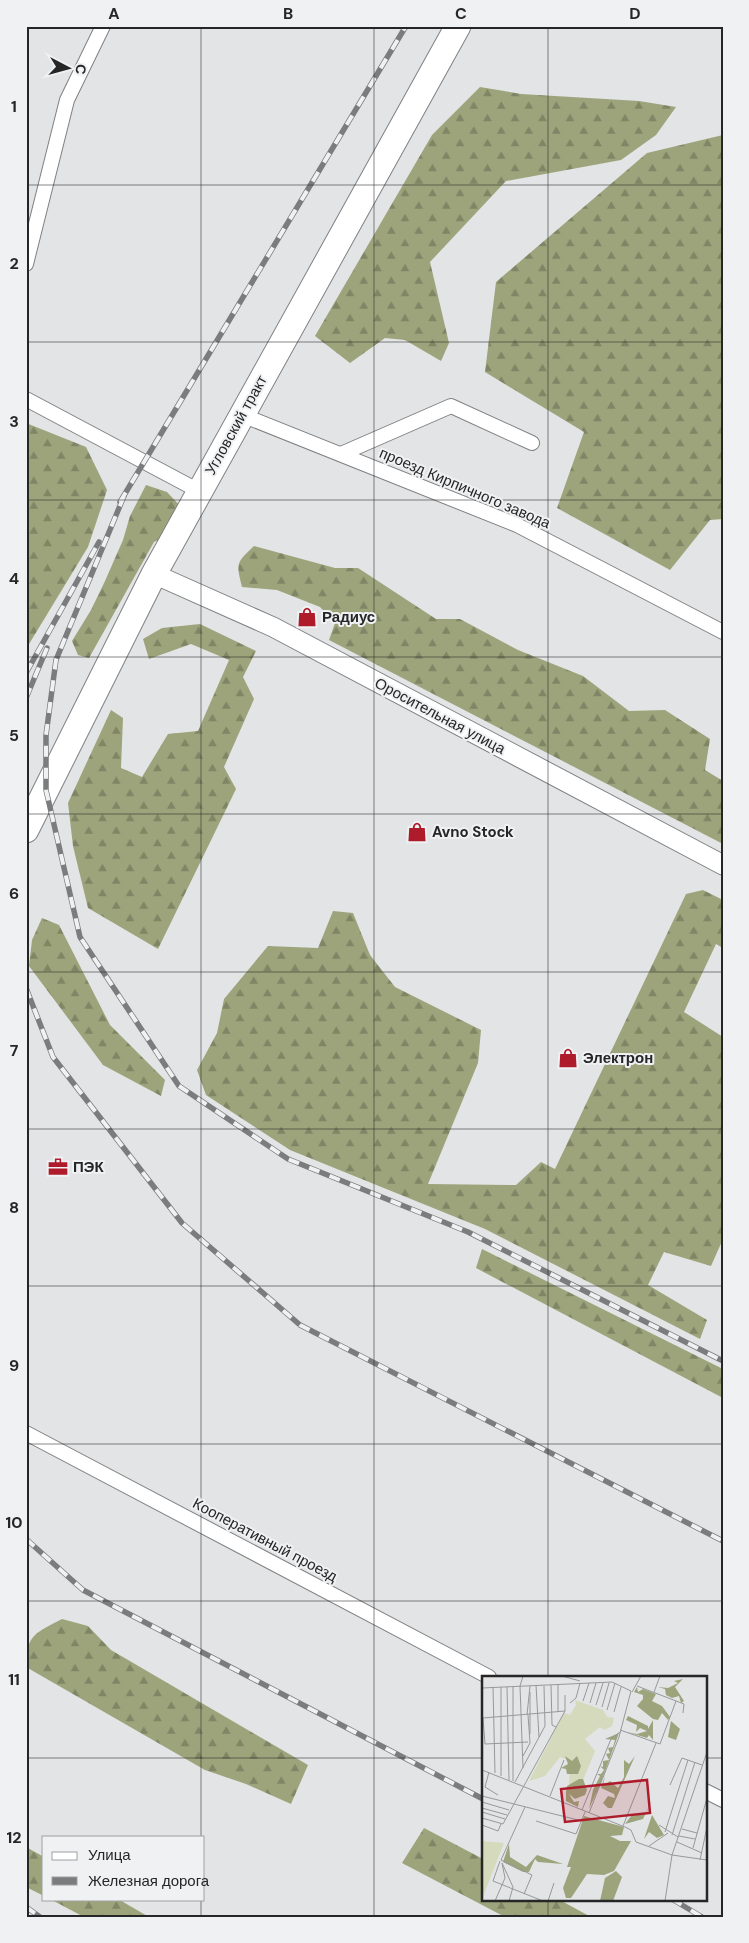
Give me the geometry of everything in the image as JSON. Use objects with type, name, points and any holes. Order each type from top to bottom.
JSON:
[{"type":"highway","name":"Угловский тракт","points":[[26,830],[154,574],[458,26]]},
{"type":"main road","name":"Оросительная улица","points":[[154,574],[274,627],[723,865]]},
{"type":"street","points":[[26,264],[67,100],[103,26]]},
{"type":"street","points":[[26,399],[199,491]]},
{"type":"street","points":[[341,454],[451,406],[532,443]]},
{"type":"street","name":"проезд Кирпичного завода","points":[[242,415],[517,525],[723,632]]},
{"type":"street","name":"Кооперативный проезд","points":[[26,1433],[487,1676]]},
{"type":"street","points":[[706,1792],[723,1800]]},
{"type":"green space","points":[[480,87],[521,94],[639,101],[676,107],[656,135],[621,160],[506,181],[430,262],[449,343],[441,361],[405,340],[385,338],[350,363],[315,336],[432,135]]},
{"type":"green space","points":[[723,135],[723,519],[710,520],[670,570],[557,508],[584,432],[485,372],[496,282],[647,153]]},
{"type":"green space","points":[[26,423],[86,447],[107,490],[88,547],[26,649]]},
{"type":"green space","points":[[146,485],[167,492],[183,509],[172,533],[154,542],[89,658],[78,655],[72,641],[91,610],[105,581],[123,540],[130,516]]},
{"type":"green space","points":[[254,546],[335,568],[358,568],[436,619],[460,619],[518,650],[583,676],[629,711],[665,710],[710,739],[705,770],[723,781],[723,844],[329,640],[335,623],[320,607],[277,590],[242,587],[238,568],[239,564]]},
{"type":"green space","points":[[200,624],[256,651],[243,677],[254,699],[224,767],[236,789],[158,949],[88,908],[73,846],[68,803],[111,710],[123,718],[121,768],[142,777],[168,734],[198,731],[229,660],[191,644],[149,659],[143,639],[162,628]]},
{"type":"green space","points":[[703,890],[723,900],[723,948],[716,944],[684,1012],[723,1037],[723,1239],[711,1266],[664,1252],[648,1285],[707,1320],[700,1339],[485,1229],[290,1150],[206,1095],[197,1070],[217,1033],[224,999],[268,946],[318,948],[333,911],[353,913],[370,955],[395,987],[481,1030],[478,1063],[428,1184],[516,1185],[541,1162],[555,1169],[686,894]]},
{"type":"green space","points":[[42,918],[59,925],[110,1025],[165,1080],[161,1096],[103,1065],[29,966],[32,940]]},
{"type":"green space","points":[[482,1249],[723,1369],[723,1398],[476,1268]]},
{"type":"green space","points":[[62,1619],[88,1626],[111,1650],[308,1765],[291,1804],[246,1784],[205,1770],[26,1667],[26,1656],[30,1641],[39,1632]]},
{"type":"green space","points":[[424,1828],[482,1858],[482,1900],[560,1900],[591,1917],[505,1917],[402,1863]]},
{"type":"green space","points":[[26,1847],[42,1856],[42,1895],[26,1887]]},
{"type":"green space","points":[[52,1900],[120,1900],[149,1917],[84,1917]]},
{"type":"railway","points":[[120,502],[406,26]]},
{"type":"railway","points":[[124,496],[56,660],[46,735],[46,790],[80,937],[179,1086],[288,1159],[468,1232],[723,1361]]},
{"type":"railway","points":[[26,673],[99,542]]},
{"type":"railway","points":[[26,698],[47,648]]},
{"type":"railway","points":[[26,988],[53,1057],[182,1223],[300,1325],[723,1541]]},
{"type":"railway","points":[[26,1539],[83,1590],[482,1798]]},
{"type":"railway","points":[[674,1900],[702,1917]]},
{"type":"railway","points":[[26,1907],[40,1917]]},
{"type":"place","name":"Радиус","points":[[307,617]]},
{"type":"place","name":"Avno Stoсk","points":[[417,832]]},
{"type":"place","name":"Электрон","points":[[568,1058]]},
{"type":"place","name":"ПЭК","points":[[58,1167]]}]
